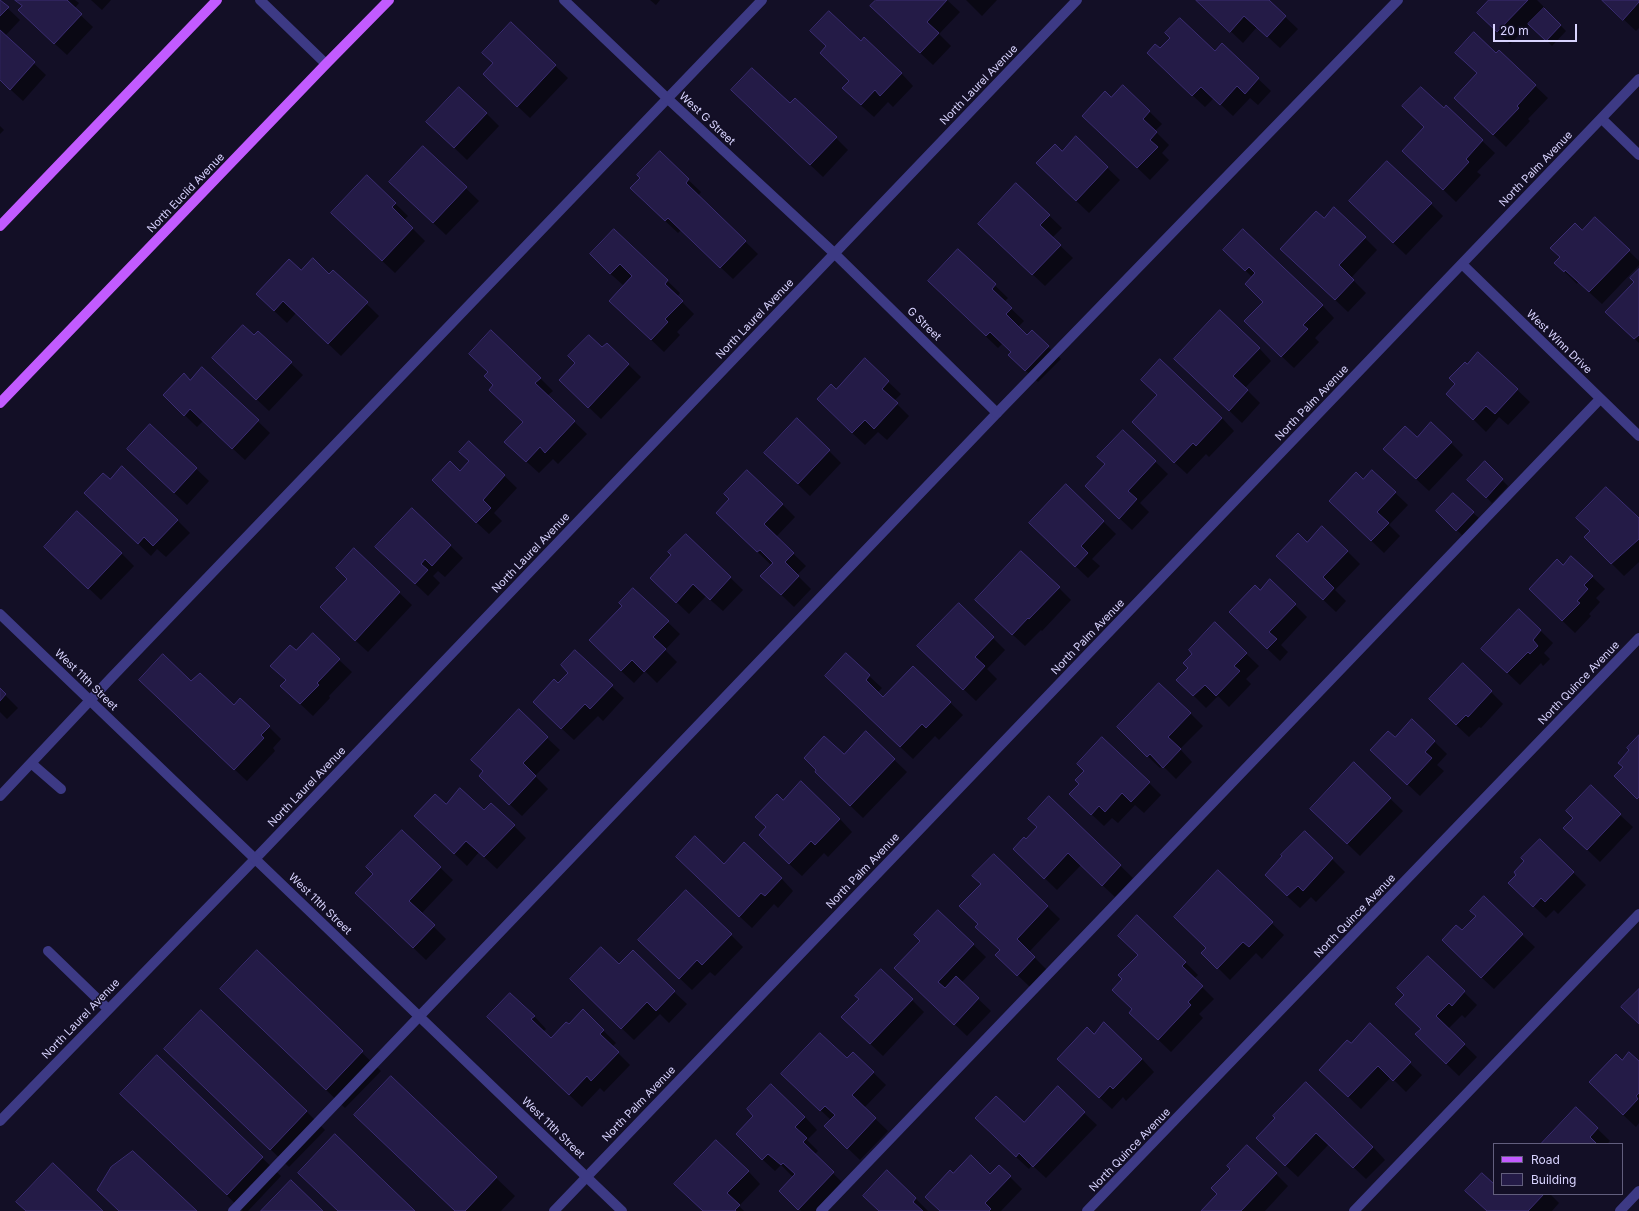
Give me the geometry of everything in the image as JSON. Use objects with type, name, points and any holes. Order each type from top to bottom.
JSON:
[{"type":"main road","points":[[0,226],[217,0]]},
{"type":"main road","name":"North Euclid Avenue","points":[[0,404],[326,64],[390,0]]},
{"type":"street","points":[[260,0],[326,64]]},
{"type":"street","name":"West G Street","points":[[564,0],[834,253]]},
{"type":"street","points":[[0,796],[90,700],[762,0]]},
{"type":"street","name":"North Laurel Avenue","points":[[0,1121],[255,859],[1077,0]]},
{"type":"street","points":[[233,1211],[997,413],[1398,0]]},
{"type":"street","name":"North Palm Avenue","points":[[554,1211],[1639,79]]},
{"type":"street","points":[[1602,118],[1639,155]]},
{"type":"street","name":"G Street","points":[[834,253],[997,413]]},
{"type":"street","name":"West Winn Drive","points":[[1462,264],[1639,436]]},
{"type":"street","points":[[821,1211],[1600,399]]},
{"type":"street","name":"West 11th Street","points":[[0,614],[622,1211]]},
{"type":"street","name":"North Quince Avenue","points":[[1087,1211],[1639,638]]},
{"type":"street","points":[[31,763],[61,789]]},
{"type":"street","points":[[1354,1211],[1639,914]]},
{"type":"street","points":[[48,951],[108,1009]]},
{"type":"street","points":[[1620,1211],[1639,1191]]},
{"type":"building","points":[[0,0],[9,7],[0,16]]},
{"type":"building","points":[[15,0],[67,0],[82,14],[54,44],[18,10],[22,6]]},
{"type":"building","points":[[876,0],[947,0],[927,22],[939,33],[920,53],[870,6]]},
{"type":"building","points":[[1196,0],[1269,0],[1286,16],[1267,37],[1244,16],[1230,32]]},
{"type":"building","points":[[1489,0],[1528,0],[1497,32],[1477,13]]},
{"type":"building","points":[[1602,0],[1639,0],[1639,2],[1623,20]]},
{"type":"building","points":[[1544,8],[1561,25],[1546,41],[1528,24]]},
{"type":"building","points":[[829,11],[861,41],[864,37],[902,73],[880,96],[875,90],[861,105],[842,88],[849,81],[820,53],[826,46],[810,31]]},
{"type":"building","points":[[1180,18],[1215,51],[1222,43],[1259,78],[1245,94],[1237,86],[1220,105],[1201,87],[1192,96],[1147,53],[1155,44],[1160,48],[1170,38],[1165,33]]},
{"type":"building","points":[[511,22],[556,65],[517,107],[483,74],[493,63],[482,53]]},
{"type":"building","points":[[0,30],[35,62],[10,90],[0,80]]},
{"type":"building","points":[[1474,32],[1496,53],[1499,50],[1536,85],[1517,106],[1519,108],[1493,135],[1454,98],[1477,73],[1455,53]]},
{"type":"building","points":[[752,68],[790,103],[795,98],[837,137],[810,165],[731,90]]},
{"type":"building","points":[[1123,85],[1150,111],[1143,119],[1157,132],[1150,140],[1158,147],[1137,168],[1082,116],[1105,91],[1111,97]]},
{"type":"building","points":[[459,87],[487,113],[454,148],[426,122]]},
{"type":"building","points":[[1421,87],[1444,108],[1446,105],[1483,140],[1466,159],[1469,162],[1443,190],[1402,151],[1424,127],[1402,106]]},
{"type":"building","points":[[1076,136],[1108,167],[1076,201],[1036,163],[1055,144],[1062,151]]},
{"type":"building","points":[[423,146],[467,187],[433,223],[389,182]]},
{"type":"building","points":[[660,151],[689,179],[686,183],[746,241],[720,268],[668,218],[665,221],[630,188],[640,178],[637,175]]},
{"type":"building","points":[[1387,161],[1432,203],[1393,243],[1349,201]]},
{"type":"building","points":[[367,175],[396,203],[392,207],[413,228],[382,261],[331,213]]},
{"type":"building","points":[[1016,183],[1050,215],[1040,225],[1061,245],[1032,275],[978,224]]},
{"type":"building","points":[[1334,207],[1366,237],[1339,265],[1354,280],[1335,300],[1280,249],[1316,211],[1324,218]]},
{"type":"building","points":[[1595,217],[1630,250],[1589,292],[1565,270],[1564,272],[1554,263],[1560,257],[1550,248],[1575,223],[1582,230]]},
{"type":"building","points":[[614,229],[668,280],[665,284],[683,301],[665,319],[668,322],[651,340],[609,301],[632,276],[620,264],[610,274],[590,254]]},
{"type":"building","points":[[1243,229],[1323,305],[1303,325],[1308,329],[1281,357],[1244,321],[1263,302],[1245,284],[1255,273],[1249,267],[1245,271],[1223,250]]},
{"type":"building","points":[[958,249],[996,284],[992,289],[1012,308],[1006,314],[1027,335],[1032,330],[1049,346],[1025,371],[1008,355],[1011,352],[990,332],[986,336],[928,281]]},
{"type":"building","points":[[313,258],[329,274],[333,270],[368,302],[328,344],[283,301],[274,311],[256,294],[289,259],[301,270]]},
{"type":"building","points":[[1639,269],[1639,335],[1634,339],[1605,312],[1634,282],[1630,278]]},
{"type":"building","points":[[1220,310],[1260,348],[1233,376],[1248,390],[1229,411],[1174,359]]},
{"type":"building","points":[[243,325],[254,335],[258,331],[292,362],[256,400],[212,358]]},
{"type":"building","points":[[491,330],[541,378],[535,383],[575,421],[545,453],[540,447],[526,462],[504,442],[523,422],[489,390],[493,385],[484,376],[488,372],[469,354]]},
{"type":"building","points":[[589,335],[602,347],[607,343],[629,364],[588,408],[559,380],[575,363],[568,356]]},
{"type":"building","points":[[1478,352],[1518,389],[1495,414],[1486,406],[1473,420],[1446,394],[1455,384],[1449,378],[1465,362],[1467,364]]},
{"type":"building","points":[[865,358],[889,381],[882,389],[898,403],[874,429],[865,420],[852,433],[817,399],[831,384],[836,389]]},
{"type":"building","points":[[1160,359],[1222,418],[1196,446],[1193,443],[1174,463],[1132,422],[1157,395],[1141,380]]},
{"type":"building","points":[[202,367],[259,420],[232,449],[190,409],[184,416],[163,395],[184,373],[190,380]]},
{"type":"building","points":[[797,418],[830,450],[798,484],[764,453]]},
{"type":"building","points":[[1431,422],[1452,442],[1416,479],[1383,449],[1405,426],[1417,437]]},
{"type":"building","points":[[150,424],[197,468],[174,493],[127,449]]},
{"type":"building","points":[[1123,430],[1156,461],[1128,491],[1137,499],[1119,519],[1085,486],[1105,464],[1097,457]]},
{"type":"building","points":[[469,441],[505,475],[483,500],[491,508],[476,523],[432,480],[450,461],[460,471],[469,461],[459,452]]},
{"type":"building","points":[[1485,461],[1503,479],[1486,498],[1467,480]]},
{"type":"building","points":[[122,466],[178,520],[153,546],[144,537],[138,544],[84,493],[103,473],[110,479]]},
{"type":"building","points":[[747,470],[783,504],[764,524],[794,553],[785,562],[799,576],[781,595],[760,576],[773,563],[760,550],[757,552],[716,513],[729,499],[724,494]]},
{"type":"building","points":[[1372,470],[1396,492],[1377,512],[1389,523],[1371,541],[1329,501],[1356,472],[1363,479]]},
{"type":"building","points":[[1066,484],[1104,521],[1081,546],[1088,553],[1075,567],[1029,523]]},
{"type":"building","points":[[1606,487],[1639,518],[1639,539],[1611,564],[1584,537],[1590,531],[1576,518]]},
{"type":"building","points":[[1453,493],[1474,512],[1456,531],[1436,511]]},
{"type":"building","points":[[412,508],[451,545],[432,566],[425,559],[421,564],[428,570],[415,584],[375,547]]},
{"type":"building","points":[[77,511],[122,553],[88,589],[44,547]]},
{"type":"building","points":[[1322,526],[1348,551],[1323,577],[1334,588],[1323,600],[1276,556],[1298,533],[1307,542]]},
{"type":"building","points":[[686,534],[731,577],[710,600],[693,584],[676,603],[650,578],[671,555],[668,552]]},
{"type":"building","points":[[354,548],[400,592],[355,641],[320,607],[347,579],[336,568]]},
{"type":"building","points":[[1021,551],[1060,587],[1012,635],[975,600]]},
{"type":"building","points":[[1571,556],[1593,576],[1584,585],[1588,589],[1577,601],[1580,603],[1562,621],[1529,589],[1557,559],[1563,565]]},
{"type":"building","points":[[1270,579],[1296,604],[1269,632],[1277,639],[1267,649],[1229,612],[1255,585],[1260,590]]},
{"type":"building","points":[[633,588],[669,621],[653,637],[666,649],[644,672],[632,660],[621,671],[589,640],[622,606],[619,603]]},
{"type":"building","points":[[959,603],[994,637],[975,657],[985,666],[963,690],[917,646]]},
{"type":"building","points":[[1519,609],[1541,630],[1533,640],[1538,646],[1530,654],[1528,652],[1507,673],[1481,649]]},
{"type":"building","points":[[1215,622],[1247,653],[1234,666],[1240,671],[1216,696],[1205,685],[1193,696],[1176,680],[1188,668],[1183,663],[1192,654],[1189,650]]},
{"type":"building","points":[[313,633],[340,659],[317,683],[319,685],[300,704],[280,686],[286,680],[270,666],[290,645],[296,650]]},
{"type":"building","points":[[575,650],[613,685],[590,709],[585,704],[561,729],[533,702],[554,679],[558,683],[568,673],[561,665]]},
{"type":"building","points":[[846,653],[870,675],[866,680],[883,697],[913,666],[951,702],[926,728],[922,724],[900,747],[825,676]]},
{"type":"building","points":[[163,654],[191,681],[200,673],[234,705],[240,698],[270,726],[261,735],[264,738],[234,770],[139,680]]},
{"type":"building","points":[[1463,663],[1492,691],[1468,717],[1466,715],[1456,725],[1429,699]]},
{"type":"building","points":[[1159,683],[1191,713],[1168,737],[1181,749],[1163,768],[1150,754],[1147,757],[1117,727]]},
{"type":"building","points":[[0,688],[6,694],[0,701]]},
{"type":"building","points":[[519,709],[548,737],[523,763],[536,776],[509,805],[479,776],[483,771],[471,760]]},
{"type":"building","points":[[1412,719],[1435,741],[1425,752],[1432,758],[1407,785],[1370,750],[1388,731],[1395,737]]},
{"type":"building","points":[[866,731],[895,759],[850,806],[815,772],[816,770],[804,758],[824,736],[844,754]]},
{"type":"building","points":[[1639,735],[1639,797],[1637,799],[1614,776],[1623,767],[1618,763],[1629,750],[1627,748]]},
{"type":"building","points":[[1102,737],[1150,782],[1131,802],[1122,793],[1105,812],[1099,806],[1091,815],[1069,794],[1079,784],[1075,780],[1084,771],[1077,764]]},
{"type":"building","points":[[1354,762],[1391,798],[1347,844],[1310,809]]},
{"type":"building","points":[[801,781],[840,819],[815,845],[811,841],[789,864],[759,835],[766,827],[755,817],[777,794],[783,800]]},
{"type":"building","points":[[1591,785],[1621,814],[1587,850],[1563,828],[1573,818],[1566,811]]},
{"type":"building","points":[[460,788],[484,810],[491,803],[515,825],[484,857],[466,841],[454,854],[414,816],[435,794],[446,804]]},
{"type":"building","points":[[1049,796],[1121,865],[1102,886],[1068,853],[1044,879],[1013,849],[1024,837],[1026,839],[1037,827],[1028,819]]},
{"type":"building","points":[[402,830],[441,867],[409,901],[435,925],[413,948],[355,893],[373,874],[366,867]]},
{"type":"building","points":[[1305,831],[1333,858],[1303,891],[1298,886],[1287,896],[1265,875],[1282,856],[1281,855]]},
{"type":"building","points":[[695,836],[724,864],[744,842],[782,878],[765,896],[761,893],[739,917],[676,857]]},
{"type":"building","points":[[1540,839],[1574,872],[1545,902],[1541,898],[1533,907],[1508,883],[1516,875],[1514,872],[1524,861],[1521,858]]},
{"type":"building","points":[[994,854],[1048,906],[1017,939],[1035,957],[1017,976],[995,955],[1000,950],[975,927],[978,924],[959,906],[981,884],[972,876]]},
{"type":"building","points":[[1218,870],[1273,922],[1249,947],[1243,942],[1217,969],[1201,953],[1206,948],[1174,917]]},
{"type":"building","points":[[686,890],[732,934],[702,965],[697,960],[679,979],[638,940]]},
{"type":"building","points":[[1484,896],[1523,934],[1481,978],[1442,940],[1456,925],[1462,930],[1476,916],[1470,911]]},
{"type":"building","points":[[938,910],[974,944],[938,982],[945,988],[956,976],[979,998],[954,1025],[894,968],[920,941],[914,935]]},
{"type":"building","points":[[1137,915],[1186,962],[1182,966],[1203,986],[1188,1002],[1191,1005],[1158,1040],[1129,1013],[1132,1009],[1112,990],[1122,979],[1118,975],[1138,955],[1118,936]]},
{"type":"building","points":[[601,947],[619,964],[633,950],[675,991],[656,1011],[647,1002],[621,1029],[570,979]]},
{"type":"building","points":[[257,950],[363,1051],[326,1090],[220,989]]},
{"type":"building","points":[[1428,956],[1465,991],[1452,1006],[1449,1003],[1436,1016],[1465,1044],[1446,1064],[1415,1034],[1421,1029],[1395,1004],[1404,995],[1397,988]]},
{"type":"building","points":[[881,969],[913,999],[870,1044],[841,1017],[859,999],[855,996]]},
{"type":"building","points":[[1639,989],[1639,1024],[1621,1007]]},
{"type":"building","points":[[510,993],[535,1016],[531,1019],[551,1038],[566,1022],[569,1024],[583,1009],[604,1030],[600,1034],[619,1052],[591,1081],[587,1076],[569,1095],[487,1017]]},
{"type":"building","points":[[201,1010],[307,1111],[270,1150],[164,1049]]},
{"type":"building","points":[[1104,1022],[1142,1059],[1113,1089],[1110,1086],[1099,1098],[1057,1059],[1087,1027],[1094,1034]]},
{"type":"building","points":[[1370,1023],[1411,1062],[1393,1081],[1378,1066],[1348,1097],[1319,1070],[1347,1040],[1351,1043]]},
{"type":"building","points":[[820,1033],[847,1058],[853,1052],[874,1072],[852,1095],[876,1118],[847,1149],[824,1126],[835,1115],[825,1106],[820,1111],[781,1074]]},
{"type":"building","points":[[1629,1052],[1639,1061],[1639,1093],[1636,1096],[1638,1099],[1623,1115],[1589,1082],[1616,1054],[1622,1060]]},
{"type":"building","points":[[157,1055],[263,1157],[227,1195],[120,1094]]},
{"type":"building","points":[[391,1076],[497,1177],[465,1211],[455,1211],[354,1115]]},
{"type":"building","points":[[1306,1082],[1373,1147],[1353,1168],[1316,1133],[1285,1166],[1256,1138],[1275,1118],[1273,1116]]},
{"type":"building","points":[[771,1084],[805,1117],[795,1127],[807,1138],[803,1142],[834,1172],[798,1210],[779,1191],[795,1174],[783,1163],[781,1165],[768,1154],[762,1160],[736,1134],[753,1116],[747,1109]]},
{"type":"building","points":[[1058,1086],[1085,1112],[1033,1167],[1019,1153],[1016,1157],[975,1118],[996,1096],[1024,1122]]},
{"type":"building","points":[[1576,1107],[1598,1128],[1590,1137],[1596,1143],[1542,1143]]},
{"type":"building","points":[[335,1134],[415,1211],[338,1211],[298,1173]]},
{"type":"building","points":[[716,1140],[749,1171],[727,1193],[740,1205],[735,1210],[736,1211],[703,1211],[674,1184]]},
{"type":"building","points":[[1247,1145],[1277,1173],[1241,1211],[1201,1211],[1217,1194],[1211,1188],[1230,1169],[1227,1166]]},
{"type":"building","points":[[133,1151],[197,1211],[119,1211],[97,1190],[111,1167]]},
{"type":"building","points":[[971,1155],[990,1174],[999,1165],[1011,1176],[985,1203],[991,1209],[989,1211],[940,1211],[925,1197],[950,1170],[953,1173]]},
{"type":"building","points":[[53,1163],[103,1211],[26,1211],[16,1202]]},
{"type":"building","points":[[887,1170],[916,1198],[913,1202],[923,1211],[879,1211],[863,1196]]},
{"type":"building","points":[[1482,1173],[1493,1183],[1493,1195],[1543,1195],[1528,1211],[1487,1211],[1465,1191]]},
{"type":"building","points":[[291,1180],[323,1211],[261,1211]]}]
